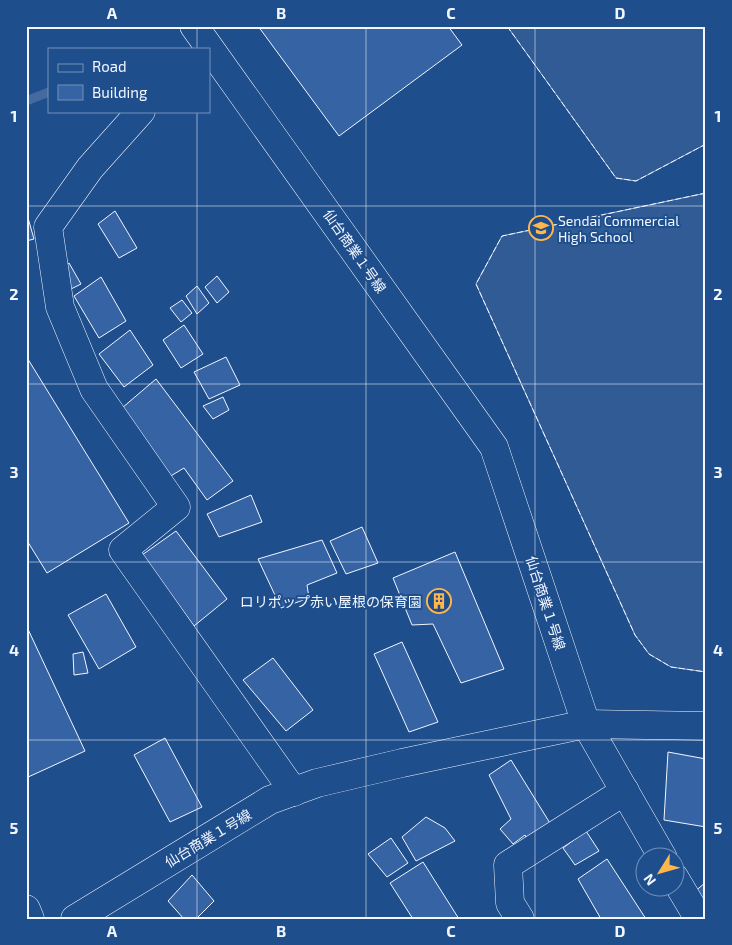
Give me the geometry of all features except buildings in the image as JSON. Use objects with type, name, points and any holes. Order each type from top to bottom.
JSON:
[{"type":"street","name":"仙台商業１号線","points":[[194,26],[209,48]]},
{"type":"street","name":"仙台商業１号線","points":[[75,919],[270,800],[317,783],[586,724],[494,447],[210,50]]},
{"type":"street","points":[[140,112],[90,168],[48,226],[60,307],[94,389],[176,507],[123,550],[294,792]]},
{"type":"street","points":[[586,724],[706,726]]},
{"type":"street","points":[[586,724],[657,848]]},
{"type":"street","points":[[520,919],[510,903],[508,865],[625,791]]},
{"type":"street","points":[[684,894],[699,919]]},
{"type":"street","points":[[26,908],[30,919]]},
{"type":"shaded area","points":[[507,26],[706,26],[706,144],[636,181],[616,178]]},
{"type":"shaded area","points":[[706,193],[706,672],[671,667],[649,654],[635,635],[476,284],[502,236]]},
{"type":"waterway","points":[[26,101],[48,92]]},
{"type":"fence","points":[[507,26],[616,178],[636,181],[706,144]]},
{"type":"fence","points":[[706,193],[502,236],[476,284],[635,635],[649,654],[671,667],[706,672]]},
{"type":"place","name":"Sendai Commercial High School","points":[[541,228]]},
{"type":"place","name":"ロリポップ赤い屋根の保育園","points":[[439,601]]}]
